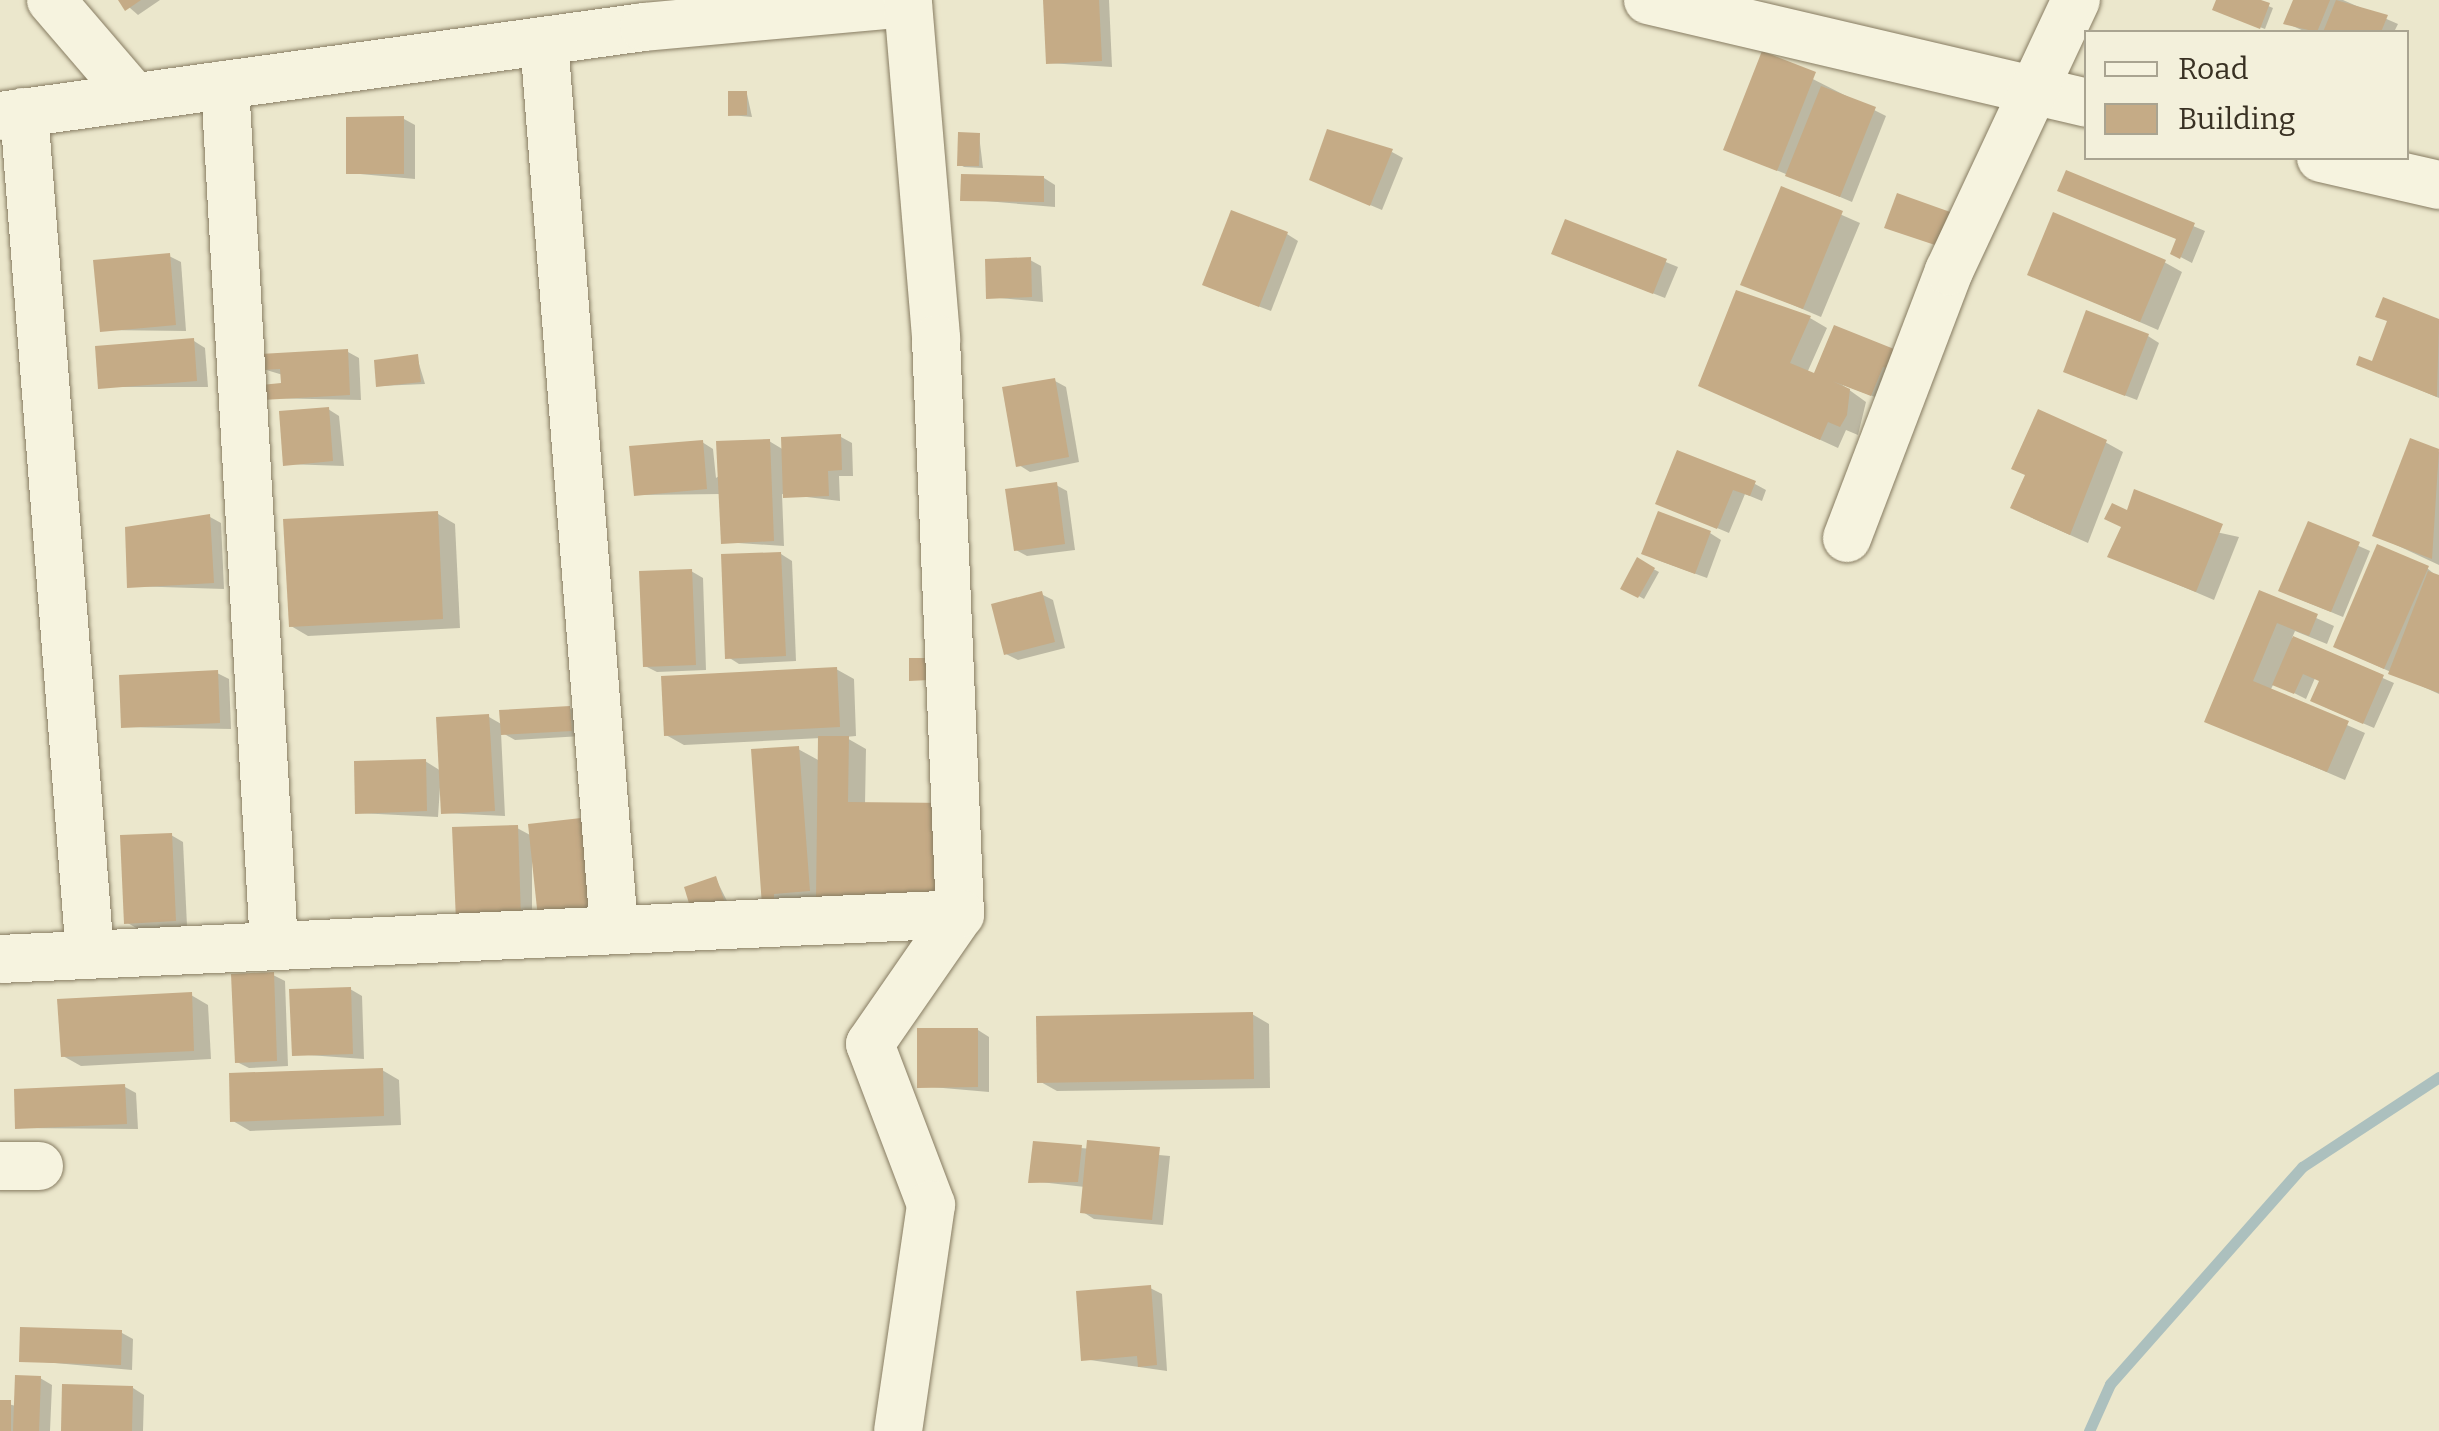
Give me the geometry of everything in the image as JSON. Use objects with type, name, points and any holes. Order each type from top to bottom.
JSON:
[{"type":"street","points":[[51,0],[134,97]]},
{"type":"street","points":[[1648,0],[2084,103]]},
{"type":"street","points":[[1846,538],[2027,90],[2076,0]]},
{"type":"street","points":[[90,954],[12,114],[544,41],[908,3],[936,339],[960,914],[870,1044],[930,1205],[898,1431]]},
{"type":"street","points":[[544,41],[614,929]]},
{"type":"street","points":[[225,85],[274,944]]},
{"type":"street","points":[[2330,160],[2439,184]]},
{"type":"street","points":[[0,959],[960,914]]},
{"type":"building","points":[[118,0],[141,0],[125,11]]},
{"type":"building","points":[[1043,0],[1099,0],[1102,61],[1046,64]]},
{"type":"building","points":[[2216,0],[2270,3],[2260,29],[2212,10]]},
{"type":"building","points":[[2293,0],[2330,0],[2318,30],[2283,24]]},
{"type":"building","points":[[2336,0],[2388,15],[2382,30],[2324,30]]},
{"type":"building","points":[[1762,51],[1816,72],[1777,171],[1723,150]]},
{"type":"building","points":[[1821,86],[1876,107],[1840,197],[1785,176]]},
{"type":"building","points":[[728,91],[747,91],[747,115],[728,116]]},
{"type":"building","points":[[404,116],[404,174],[346,174],[346,117]]},
{"type":"building","points":[[1327,129],[1393,149],[1370,206],[1309,180]]},
{"type":"building","points":[[958,132],[980,133],[979,166],[957,166]]},
{"type":"building","points":[[2066,170],[2195,223],[2180,259],[2170,254],[2176,239],[2057,191]]},
{"type":"building","points":[[961,174],[1044,176],[1044,202],[960,201]]},
{"type":"building","points":[[1781,186],[1843,211],[1803,309],[1740,285]]},
{"type":"building","points":[[1897,193],[1953,213],[1941,247],[1884,228]]},
{"type":"building","points":[[1231,210],[1288,232],[1259,307],[1202,285]]},
{"type":"building","points":[[2053,212],[2166,260],[2140,322],[2027,275]]},
{"type":"building","points":[[1565,219],[1667,259],[1653,294],[1551,254]]},
{"type":"building","points":[[170,253],[176,325],[100,332],[93,260]]},
{"type":"building","points":[[1031,257],[1032,297],[986,299],[985,259]]},
{"type":"building","points":[[1736,290],[1811,316],[1790,363],[1814,373],[1834,325],[1899,351],[1892,370],[1883,367],[1871,396],[1832,381],[1850,389],[1847,415],[1840,427],[1828,422],[1820,440],[1698,386]]},
{"type":"building","points":[[2383,297],[2439,319],[2437,397],[2356,365],[2359,356],[2372,361],[2387,321],[2375,317]]},
{"type":"building","points":[[2086,310],[2149,334],[2125,396],[2063,372]]},
{"type":"building","points":[[194,338],[197,381],[98,389],[95,346]]},
{"type":"building","points":[[348,349],[350,395],[262,400],[261,385],[281,383],[280,369],[261,370],[260,354]]},
{"type":"building","points":[[418,354],[421,382],[376,387],[374,360]]},
{"type":"building","points":[[1055,378],[1069,457],[1016,467],[1002,387]]},
{"type":"building","points":[[329,407],[333,461],[283,466],[279,411]]},
{"type":"building","points":[[2038,409],[2107,440],[2070,535],[2010,508],[2025,475],[2011,469]]},
{"type":"building","points":[[841,434],[842,470],[828,471],[829,496],[783,498],[781,437]]},
{"type":"building","points":[[2410,438],[2439,449],[2432,559],[2372,536]]},
{"type":"building","points":[[770,439],[774,541],[721,544],[716,441]]},
{"type":"building","points":[[703,440],[707,489],[634,496],[629,446]]},
{"type":"building","points":[[1677,450],[1756,481],[1750,496],[1733,490],[1717,529],[1655,504]]},
{"type":"building","points":[[1057,482],[1065,544],[1014,551],[1005,489]]},
{"type":"building","points":[[2134,489],[2223,524],[2196,592],[2107,557],[2121,527],[2104,519],[2112,503],[2127,510]]},
{"type":"building","points":[[438,511],[443,619],[289,627],[283,519]]},
{"type":"building","points":[[1658,511],[1711,531],[1695,574],[1641,554]]},
{"type":"building","points":[[210,514],[214,583],[127,588],[125,527]]},
{"type":"building","points":[[2308,521],[2360,542],[2331,612],[2278,591]]},
{"type":"building","points":[[2377,544],[2429,566],[2384,669],[2333,647]]},
{"type":"building","points":[[781,552],[786,656],[725,659],[721,554]]},
{"type":"building","points":[[1637,557],[1655,568],[1638,598],[1620,589]]},
{"type":"building","points":[[692,569],[696,665],[643,667],[639,571]]},
{"type":"building","points":[[2428,571],[2439,575],[2439,693],[2388,674]]},
{"type":"building","points":[[2259,590],[2318,614],[2309,636],[2277,623],[2253,681],[2349,721],[2327,772],[2204,722]]},
{"type":"building","points":[[1042,591],[1055,642],[1004,655],[991,604]]},
{"type":"building","points":[[2293,636],[2384,675],[2363,724],[2310,701],[2319,681],[2303,674],[2294,694],[2272,685]]},
{"type":"building","points":[[909,658],[930,658],[929,680],[909,681]]},
{"type":"building","points":[[837,667],[840,727],[664,736],[661,676]]},
{"type":"building","points":[[218,670],[220,723],[121,728],[119,675]]},
{"type":"building","points":[[570,706],[572,731],[501,735],[499,710]]},
{"type":"building","points":[[489,714],[495,811],[441,814],[436,717]]},
{"type":"building","points":[[818,736],[849,736],[848,802],[950,803],[948,902],[816,900]]},
{"type":"building","points":[[799,746],[810,891],[774,894],[774,906],[762,906],[751,749]]},
{"type":"building","points":[[426,759],[427,811],[355,814],[354,761]]},
{"type":"building","points":[[590,817],[600,912],[538,918],[528,824]]},
{"type":"building","points":[[518,825],[521,918],[456,921],[452,827]]},
{"type":"building","points":[[172,833],[176,921],[124,924],[120,835]]},
{"type":"building","points":[[716,876],[725,903],[692,913],[684,887]]},
{"type":"building","points":[[274,972],[277,1061],[235,1063],[231,974]]},
{"type":"building","points":[[351,987],[353,1054],[292,1056],[289,989]]},
{"type":"building","points":[[192,992],[194,1051],[61,1057],[57,999]]},
{"type":"building","points":[[1253,1012],[1254,1079],[1037,1083],[1036,1016]]},
{"type":"building","points":[[917,1028],[978,1028],[978,1087],[917,1088]]},
{"type":"building","points":[[383,1068],[384,1116],[230,1122],[229,1073]]},
{"type":"building","points":[[125,1084],[127,1124],[15,1129],[14,1089]]},
{"type":"building","points":[[1087,1140],[1160,1147],[1152,1220],[1080,1213]]},
{"type":"building","points":[[1033,1141],[1082,1145],[1078,1182],[1028,1183]]},
{"type":"building","points":[[1151,1285],[1157,1365],[1138,1367],[1137,1356],[1081,1361],[1076,1291]]},
{"type":"building","points":[[20,1327],[122,1330],[121,1365],[19,1362]]},
{"type":"building","points":[[15,1375],[41,1376],[39,1431],[13,1431]]},
{"type":"building","points":[[62,1384],[133,1386],[132,1431],[61,1431]]},
{"type":"building","points":[[0,1400],[11,1400],[11,1431],[0,1431]]},
{"type":"waterway","points":[[2089,1431],[2110,1384],[2302,1167],[2439,1077]]}]
